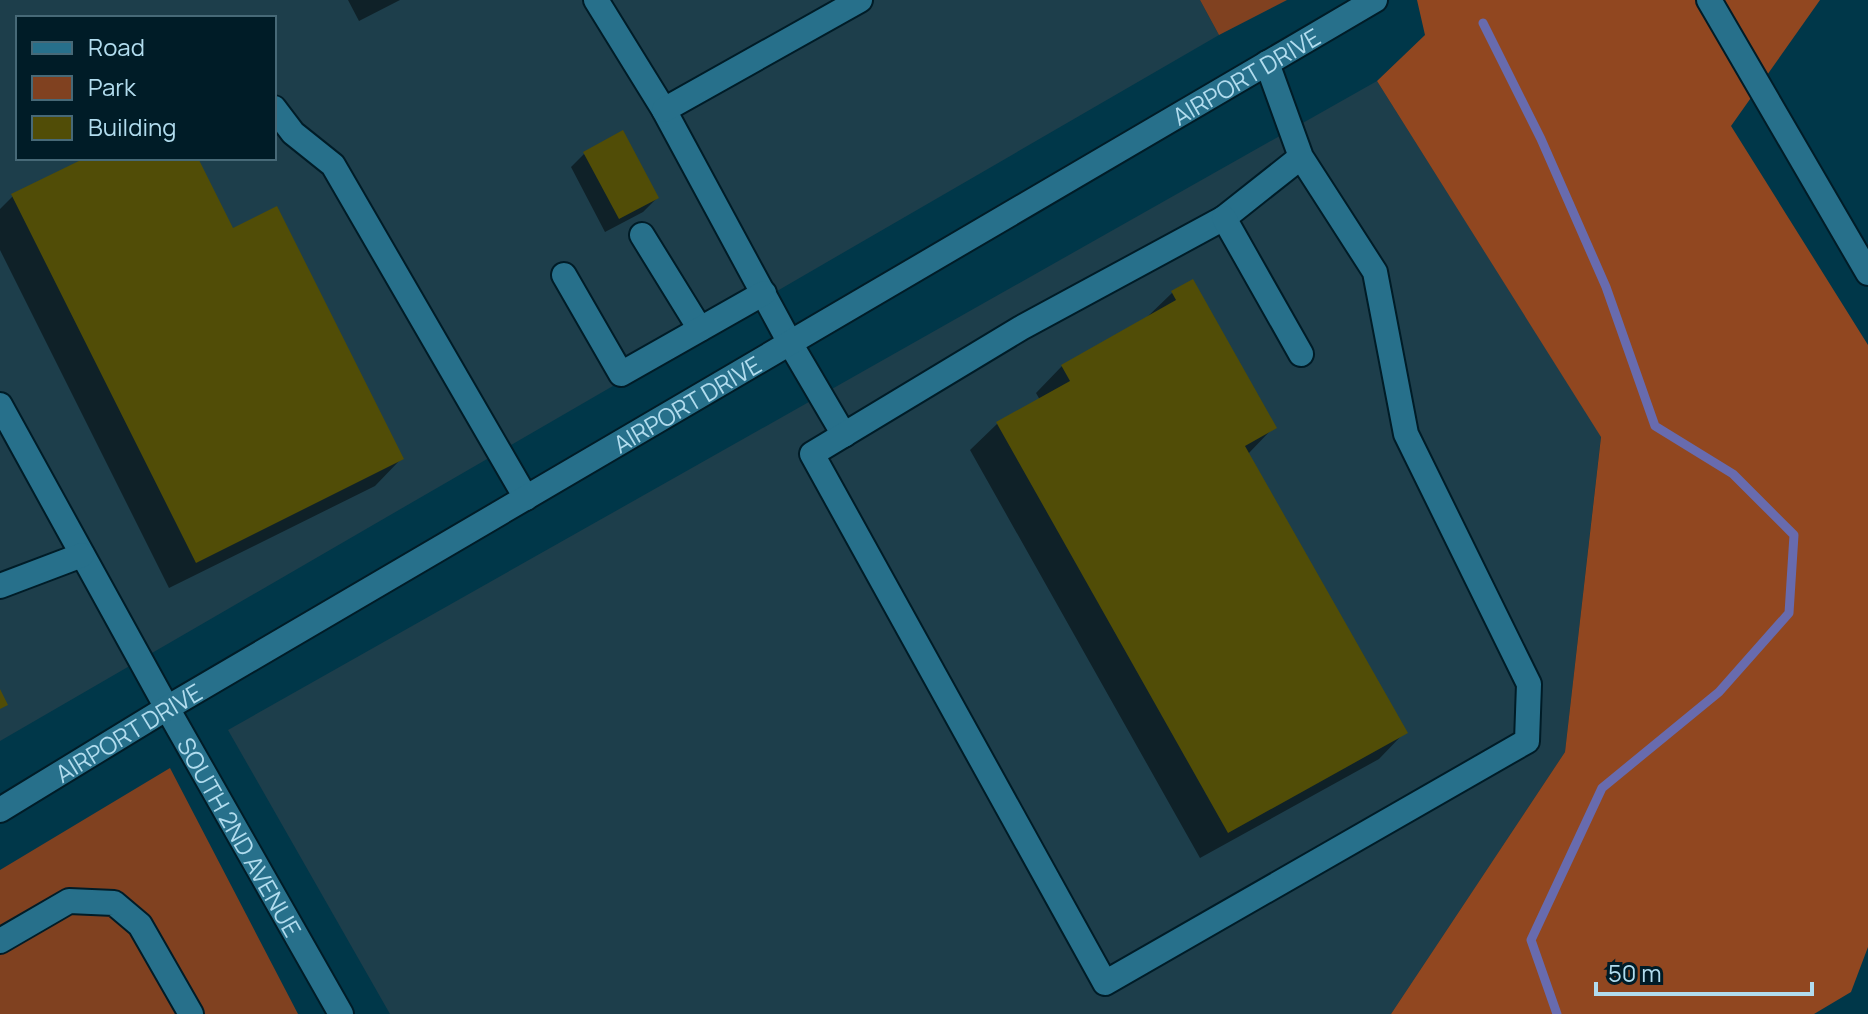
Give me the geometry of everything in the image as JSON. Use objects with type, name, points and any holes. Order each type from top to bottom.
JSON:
[{"type":"street","points":[[596,0],[664,110],[790,343],[844,435]]},
{"type":"street","points":[[664,110],[860,0]]},
{"type":"street","name":"AIRPORT DRIVE","points":[[0,810],[167,708],[1375,0]]},
{"type":"street","points":[[1709,0],[1868,273]]},
{"type":"street","points":[[1267,63],[1301,157],[1375,272],[1406,434],[1529,684],[1527,741],[1105,983],[812,454],[1021,328],[1224,218],[1301,157]]},
{"type":"street","points":[[276,111],[293,133],[333,165],[526,498]]},
{"type":"street","points":[[1224,218],[1301,354]]},
{"type":"street","points":[[642,235],[700,329]]},
{"type":"street","points":[[564,275],[621,374],[764,293]]},
{"type":"street","name":"SOUTH 2ND AVENUE","points":[[0,405],[341,1014]]},
{"type":"street","points":[[0,586],[82,555]]},
{"type":"street","points":[[0,941],[69,901],[114,903],[140,925],[191,1014]]},
{"type":"shaded area","points":[[0,0],[1200,0],[1219,35],[0,741]]},
{"type":"shaded area","points":[[1417,0],[1820,0],[1731,126],[1868,345],[1868,947],[1851,992],[1814,1014],[1391,1014],[1565,752],[1601,437],[1377,81],[1425,35]]},
{"type":"shaded area","points":[[1377,81],[1601,436],[1565,752],[1391,1014],[390,1014],[228,730]]},
{"type":"green space","points":[[1200,0],[1287,0],[1219,35]]},
{"type":"green space","points":[[170,768],[298,1014],[0,1014],[0,870]]},
{"type":"building","points":[[623,130],[659,198],[619,219],[583,152]]},
{"type":"building","points":[[81,160],[199,160],[233,228],[277,206],[404,459],[196,563],[11,194]]},
{"type":"building","points":[[1193,279],[1277,428],[1245,446],[1408,733],[1228,833],[996,422],[1070,381],[1061,365],[1176,300],[1171,291]]},
{"type":"building","points":[[0,689],[8,705],[0,709]]},
{"type":"waterway","points":[[1483,23],[1541,139],[1606,287],[1655,426],[1733,474],[1794,535],[1789,613],[1719,692],[1602,788],[1531,940],[1557,1014]]}]
